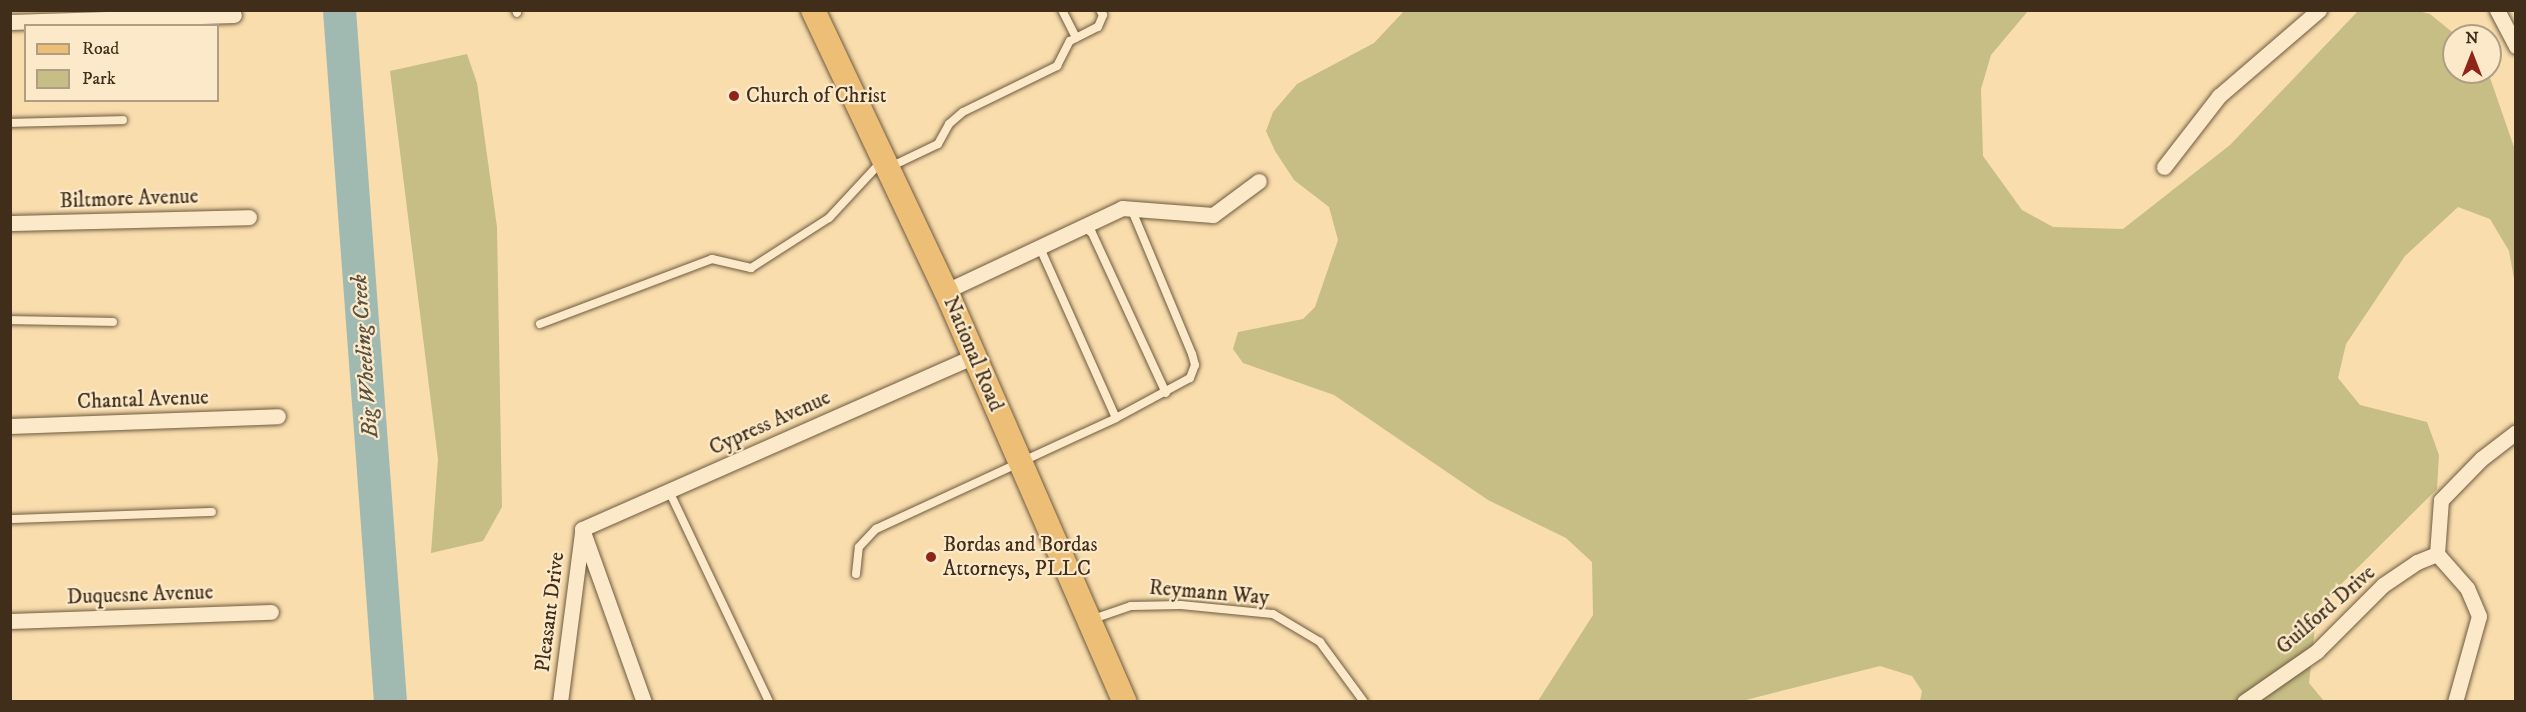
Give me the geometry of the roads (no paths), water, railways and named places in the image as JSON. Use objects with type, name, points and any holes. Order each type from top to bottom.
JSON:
[{"type":"main road","name":"National Road","points":[[813,10],[884,165],[946,291],[1125,702]]},
{"type":"street","points":[[2164,167],[2219,96],[2319,10]]},
{"type":"street","points":[[2497,10],[2509,27],[2516,46]]},
{"type":"street","points":[[10,22],[234,15]]},
{"type":"street","points":[[946,291],[1122,208],[1213,215],[1259,181]]},
{"type":"street","name":"Biltmore Avenue","points":[[10,223],[249,217]]},
{"type":"street","name":"Cypress Avenue","points":[[582,529],[974,356]]},
{"type":"street","name":"Chantal Avenue","points":[[10,426],[278,416]]},
{"type":"street","points":[[2455,702],[2479,616],[2467,588],[2438,554],[2441,500],[2481,459],[2516,432]]},
{"type":"street","points":[[582,529],[644,702]]},
{"type":"street","name":"Pleasant Drive","points":[[560,702],[582,529]]},
{"type":"street","name":"Guilford Drive","points":[[2244,702],[2317,651],[2383,585],[2416,562],[2438,554]]},
{"type":"street","name":"Duquesne Avenue","points":[[10,621],[271,612]]},
{"type":"lane","points":[[1062,10],[1076,38]]},
{"type":"lane","points":[[540,324],[712,259],[751,268],[829,218],[884,165],[938,144],[950,124],[963,112],[1057,66],[1070,41],[1098,27],[1103,15],[1100,10]]},
{"type":"lane","points":[[10,123],[123,120]]},
{"type":"lane","points":[[856,574],[859,546],[876,529],[1116,418],[1190,378],[1195,365],[1131,208]]},
{"type":"lane","points":[[1083,226],[1092,233],[1166,393]]},
{"type":"lane","points":[[1040,248],[1116,418]]},
{"type":"lane","points":[[10,320],[113,322]]},
{"type":"lane","points":[[669,490],[769,702]]},
{"type":"lane","points":[[10,519],[212,512]]},
{"type":"lane","name":"Reymann Way","points":[[1089,621],[1131,606],[1181,605],[1273,614],[1320,642],[1364,702]]},
{"type":"waterway","name":"Big Wheeling Creek","points":[[339,10],[390,702]]},
{"type":"place","name":"Church of Christ","points":[[734,96]]},
{"type":"place","name":"Bordas and Bordas Attorneys, PLLC","points":[[931,557]]}]
